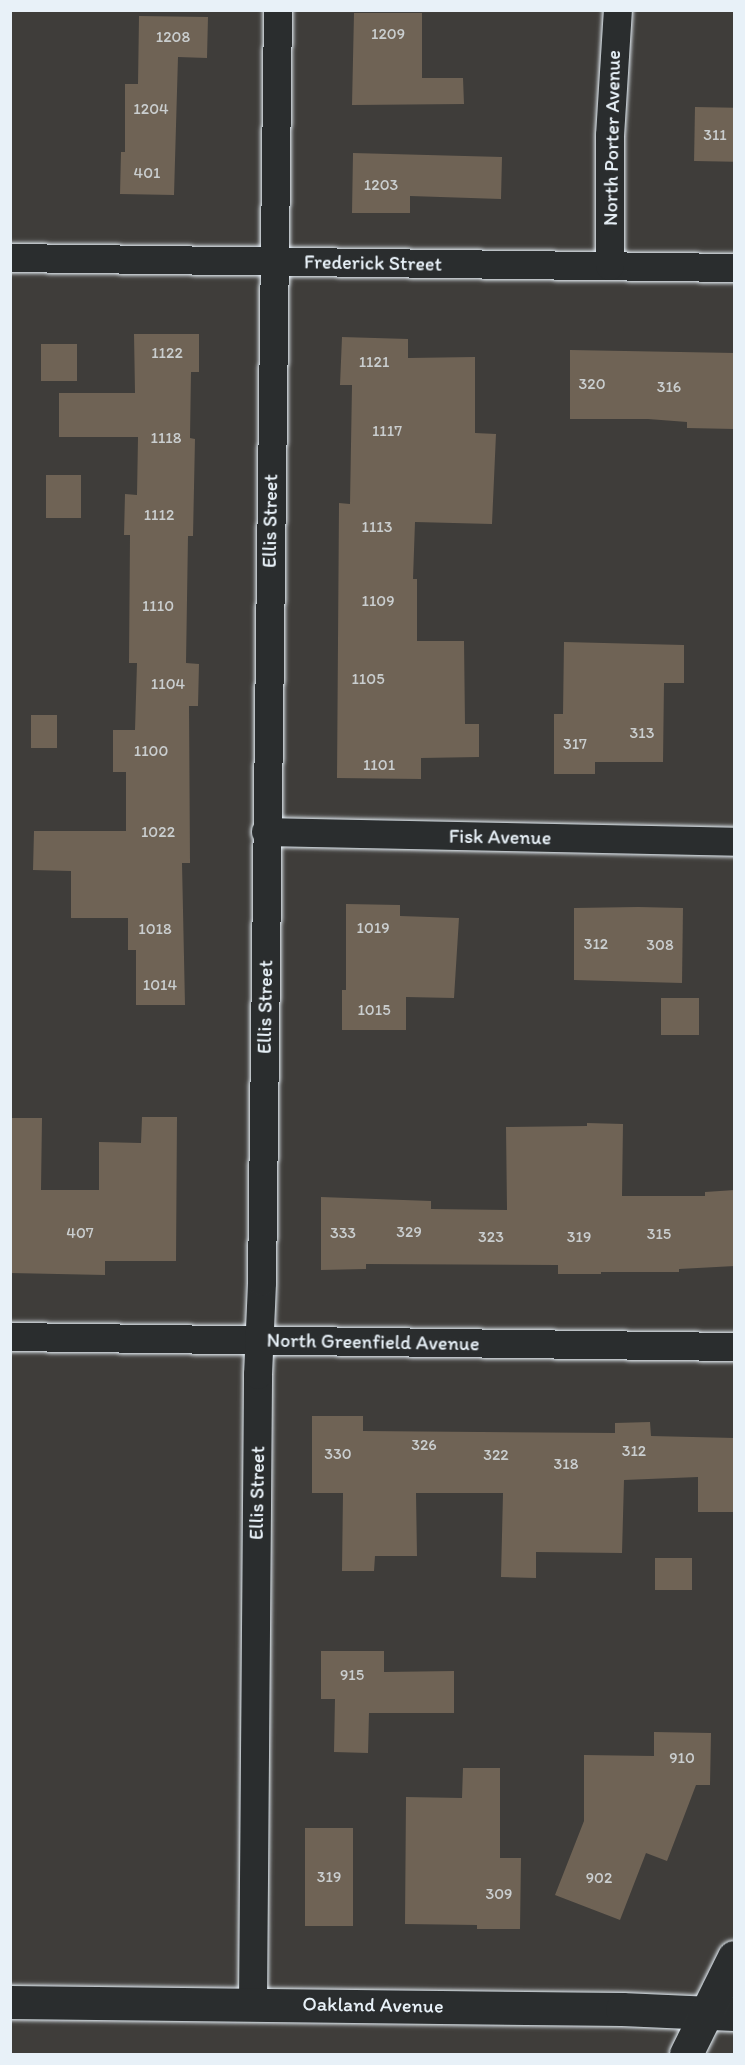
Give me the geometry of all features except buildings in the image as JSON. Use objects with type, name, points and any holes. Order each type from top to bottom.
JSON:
[{"type":"street","name":"Ellis Street","points":[[253,2004],[259,1340],[262,1282],[273,262],[278,10]]},
{"type":"street","name":"North Porter Avenue","points":[[610,266],[610,136],[618,10]]},
{"type":"street","name":"Frederick Street","points":[[10,258],[735,268]]},
{"type":"street","name":"Fisk Avenue","points":[[266,832],[735,842]]},
{"type":"street","name":"North Greenfield Avenue","points":[[10,1337],[735,1347]]},
{"type":"street","points":[[686,2055],[720,2013],[735,1957]]},
{"type":"street","name":"Oakland Avenue","points":[[10,2002],[621,2008],[720,2013]]}]
